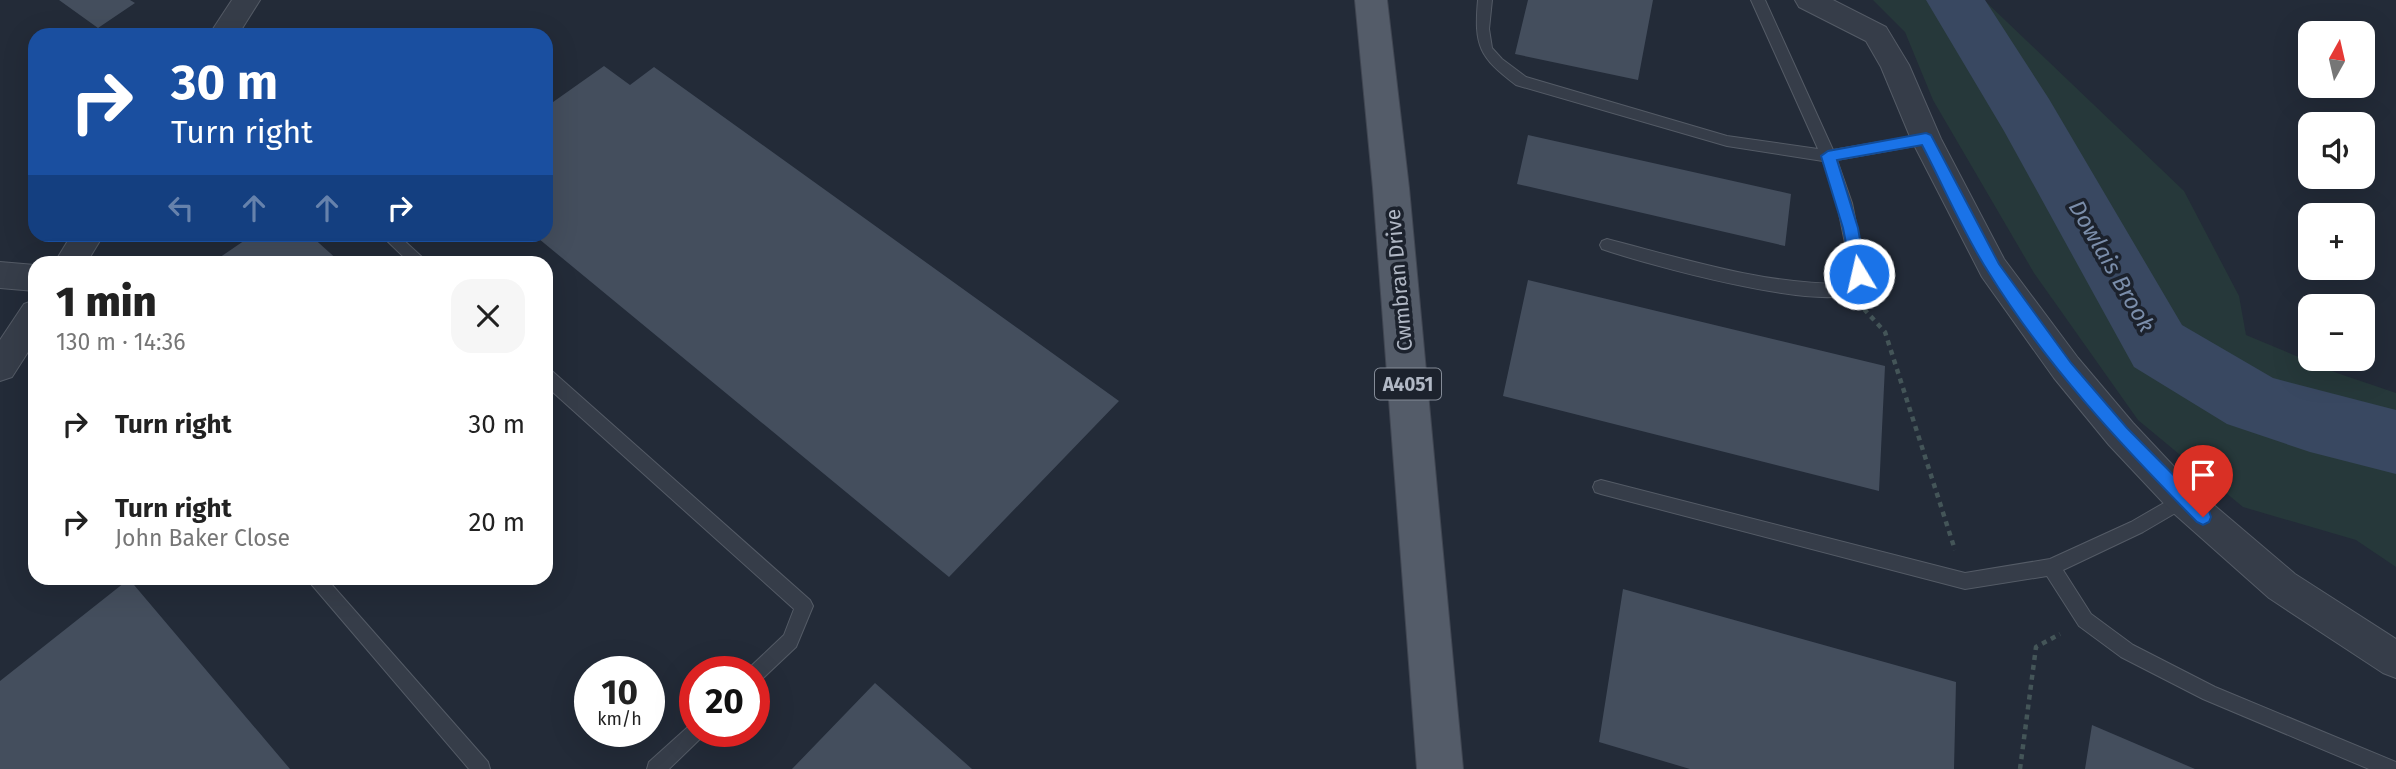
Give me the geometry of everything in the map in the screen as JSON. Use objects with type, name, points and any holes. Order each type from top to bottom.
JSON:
[{"type":"main road","name":"Cwmbran Drive","points":[[1371,0],[1391,188],[1440,769]]},
{"type":"street","points":[[228,28],[246,0]]},
{"type":"street","points":[[1808,0],[1876,34],[1895,65],[1926,139],[1993,268],[2066,368],[2121,433],[2183,500],[2282,586],[2396,660]]},
{"type":"street","points":[[0,275],[28,277]]},
{"type":"street","points":[[0,368],[28,325]]},
{"type":"lane","points":[[1485,0],[1481,40],[1492,61],[1521,81],[1727,141],[1828,156],[1926,139]]},
{"type":"lane","points":[[1607,245],[1729,275],[1819,292],[1847,290],[1859,274],[1856,252],[1828,156],[1758,0]]},
{"type":"lane","points":[[396,242],[411,256]]},
{"type":"lane","points":[[553,382],[804,606],[790,640],[770,659]]},
{"type":"lane","points":[[1601,488],[1965,581],[2051,567],[2137,527],[2183,500]]},
{"type":"lane","points":[[2051,567],[2085,620],[2127,651],[2209,693],[2390,769]]},
{"type":"lane","points":[[321,585],[481,769]]},
{"type":"lane","points":[[656,769],[679,747]]},
{"type":"path","points":[[1847,290],[1885,331],[1965,581]]},
{"type":"path","points":[[2020,769],[2036,647],[2085,620]]},
{"type":"shaded area","points":[[1873,0],[1984,0],[2184,191],[2239,296],[2246,335],[2298,357],[2298,371],[2332,371],[2396,393],[2396,567],[2356,540],[2243,507],[2138,420],[2034,273],[1933,100],[1905,32]]},
{"type":"building","points":[[59,0],[130,0],[135,3],[98,28]]},
{"type":"building","points":[[1528,0],[1653,0],[1638,80],[1515,54]]},
{"type":"building","points":[[604,66],[630,85],[654,67],[1119,401],[949,577],[543,242],[553,242],[553,102]]},
{"type":"building","points":[[1528,135],[1791,194],[1785,246],[1517,184]]},
{"type":"building","points":[[242,242],[318,242],[333,256],[222,256]]},
{"type":"building","points":[[1528,280],[1885,366],[1879,491],[1503,396]]},
{"type":"building","points":[[121,585],[134,585],[290,769],[0,769],[0,681]]},
{"type":"building","points":[[1623,589],[1956,682],[1954,769],[1690,769],[1599,742]]},
{"type":"building","points":[[875,683],[972,769],[792,769]]},
{"type":"building","points":[[2092,725],[2195,769],[2085,769]]},
{"type":"waterway","name":"Dowlais Brook","points":[[1955,0],[2027,116],[2158,346],[2252,402],[2310,421],[2396,442]]},
{"type":"route","points":[[1859,274],[1844,205],[1828,156],[1926,139],[1993,268],[2066,368],[2121,433],[2183,500],[2203,517]]}]
